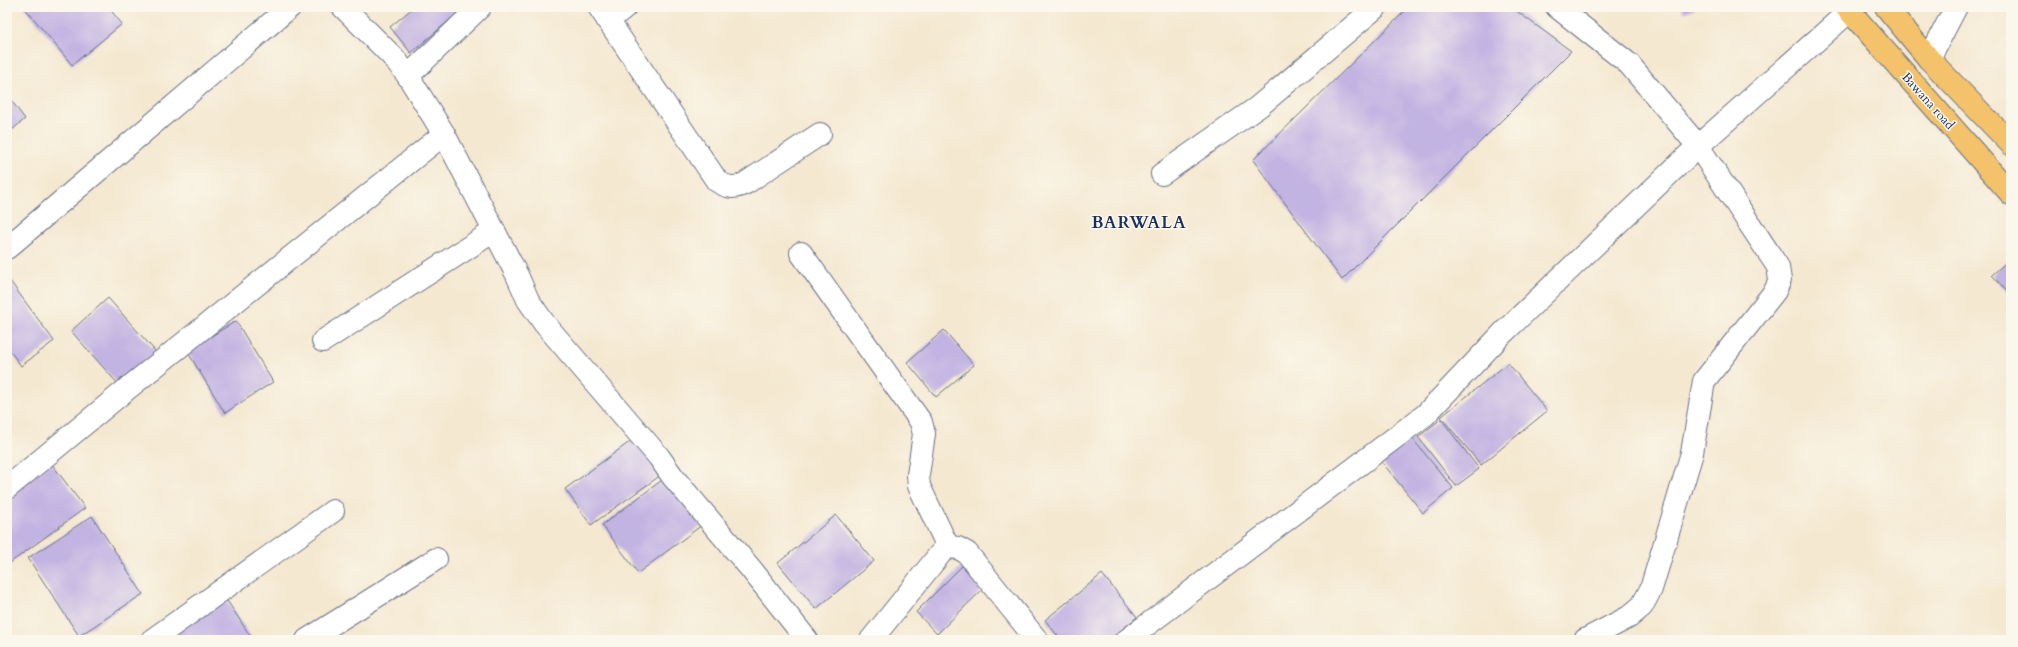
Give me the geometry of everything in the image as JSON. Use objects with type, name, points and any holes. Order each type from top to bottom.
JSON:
[{"type":"main road","points":[[1886,7],[1929,58],[2011,144]]},
{"type":"main road","name":"Bawana road","points":[[1850,8],[2011,194]]},
{"type":"street","points":[[7,248],[290,7]]},
{"type":"street","points":[[343,7],[394,58],[408,76],[444,134],[528,300],[544,324],[659,457],[673,477],[751,569],[807,640]]},
{"type":"street","points":[[408,76],[480,7]]},
{"type":"street","points":[[625,7],[603,14],[717,181],[726,186],[737,188],[820,134]]},
{"type":"street","points":[[1162,174],[1258,107],[1376,7]]},
{"type":"street","points":[[1557,7],[1629,64],[1698,146],[1778,267],[1780,280],[1775,291],[1704,381],[1692,453],[1651,589],[1642,606],[1629,617],[1585,640]]},
{"type":"street","points":[[1929,58],[1956,7]]},
{"type":"street","points":[[1127,640],[1425,415],[1504,333],[1698,146],[1850,8]]},
{"type":"street","points":[[7,488],[127,389],[444,134]]},
{"type":"street","points":[[323,341],[494,231]]},
{"type":"street","points":[[801,253],[921,422],[924,434],[918,475],[919,486],[948,547]]},
{"type":"street","points":[[152,640],[333,511]]},
{"type":"street","points":[[871,640],[940,554],[948,547],[958,548],[967,554],[1038,640]]},
{"type":"street","points":[[307,640],[436,559]]},
{"type":"building","points":[[24,7],[108,7],[122,24],[72,65]]},
{"type":"building","points":[[414,7],[465,7],[411,53],[390,27]]},
{"type":"building","points":[[1409,7],[1511,7],[1571,51],[1342,280],[1253,160]]},
{"type":"building","points":[[1681,7],[1699,7],[1684,13]]},
{"type":"building","points":[[7,95],[25,119],[7,134]]},
{"type":"building","points":[[2011,258],[2011,296],[1992,275]]},
{"type":"building","points":[[7,277],[54,341],[21,366],[7,347]]},
{"type":"building","points":[[108,298],[156,352],[119,385],[71,331]]},
{"type":"building","points":[[236,321],[273,382],[225,413],[187,351]]},
{"type":"building","points":[[944,330],[974,365],[936,397],[907,362]]},
{"type":"building","points":[[1508,363],[1547,411],[1481,465],[1441,417]]},
{"type":"building","points":[[1441,419],[1479,469],[1456,486],[1418,437]]},
{"type":"building","points":[[1411,437],[1453,488],[1423,513],[1381,461]]},
{"type":"building","points":[[635,438],[661,475],[591,525],[565,489]]},
{"type":"building","points":[[51,463],[85,508],[7,565],[7,496]]},
{"type":"building","points":[[666,477],[702,525],[638,573],[602,525]]},
{"type":"building","points":[[836,515],[874,561],[816,609],[778,563]]},
{"type":"building","points":[[92,516],[143,594],[79,636],[28,558]]},
{"type":"building","points":[[962,566],[984,588],[937,634],[916,612]]},
{"type":"building","points":[[1102,574],[1137,617],[1109,640],[1061,640],[1045,620]]},
{"type":"building","points":[[226,599],[253,640],[163,640]]},
{"type":"district","name":"BARWALA","points":[[1139,222]]}]
